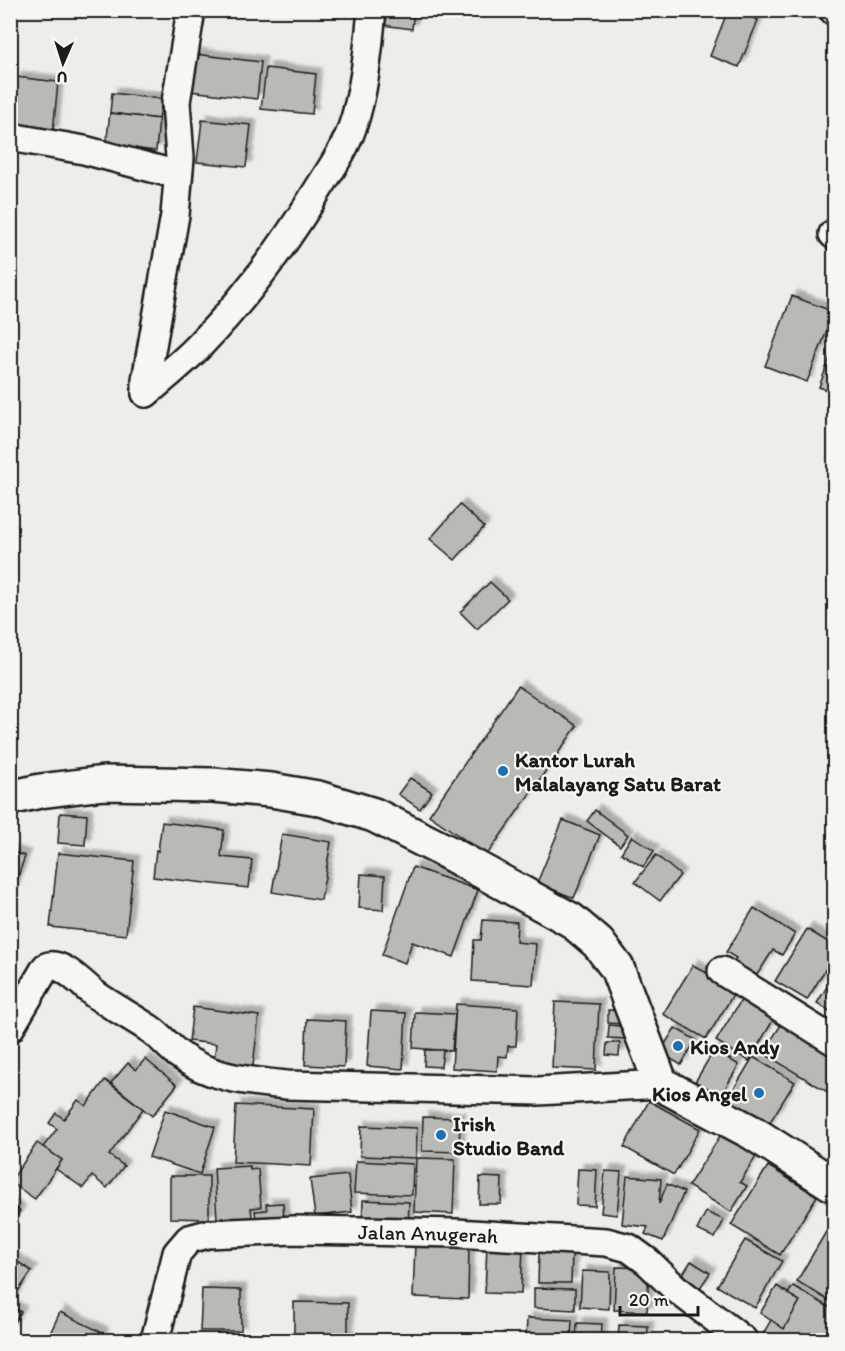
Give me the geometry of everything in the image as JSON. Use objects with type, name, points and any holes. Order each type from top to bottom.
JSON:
[{"type":"street","points":[[190,10],[176,102],[180,158],[176,215],[146,380],[146,393],[200,346],[243,296],[275,256],[334,163],[351,129],[362,87],[372,10]]},
{"type":"street","points":[[10,137],[84,150],[178,175]]},
{"type":"street","points":[[10,798],[40,790],[104,783],[213,785],[271,790],[318,798],[374,815],[572,920],[598,943],[617,968],[661,1084]]},
{"type":"street","points":[[10,1028],[46,966],[52,964],[152,1030],[178,1054],[196,1065],[225,1077],[286,1085],[538,1091],[661,1084],[753,1133],[832,1180]]},
{"type":"street","points":[[722,971],[834,1041]]},
{"type":"street","name":"Jalan Anugerah","points":[[155,1341],[177,1253],[189,1239],[208,1234],[294,1230],[456,1233],[606,1242],[629,1248],[648,1262],[675,1288],[743,1341]]},
{"type":"building","points":[[377,10],[414,10],[412,29],[375,24]]},
{"type":"building","points":[[728,10],[735,10],[758,20],[739,67],[710,56]]},
{"type":"building","points":[[194,54],[261,62],[257,99],[190,91]]},
{"type":"building","points":[[266,68],[316,74],[312,114],[261,109]]},
{"type":"building","points":[[16,77],[58,82],[53,132],[11,127]]},
{"type":"building","points":[[112,93],[162,99],[159,119],[110,113]]},
{"type":"building","points":[[110,113],[159,119],[156,151],[106,145]]},
{"type":"building","points":[[202,120],[251,125],[246,167],[197,162]]},
{"type":"building","points":[[792,296],[834,312],[807,382],[765,366]]},
{"type":"building","points":[[834,347],[834,393],[819,387]]},
{"type":"building","points":[[460,505],[484,527],[455,560],[430,539]]},
{"type":"building","points":[[490,582],[508,599],[477,629],[460,612]]},
{"type":"building","name":"Kantor Lurah Malalayang Satu Barat","points":[[518,686],[577,726],[487,855],[429,815]]},
{"type":"building","points":[[410,778],[432,792],[420,809],[398,794]]},
{"type":"building","points":[[595,810],[628,835],[620,846],[587,821]]},
{"type":"building","points":[[60,813],[87,815],[85,845],[58,843]]},
{"type":"building","points":[[563,820],[600,835],[574,898],[537,883]]},
{"type":"building","points":[[162,822],[224,830],[221,857],[252,860],[249,888],[153,877]]},
{"type":"building","points":[[282,834],[331,842],[321,900],[272,892]]},
{"type":"building","points":[[632,836],[654,851],[643,867],[621,853]]},
{"type":"building","points":[[10,851],[25,856],[10,900]]},
{"type":"building","points":[[58,853],[134,861],[126,935],[50,927]]},
{"type":"building","points":[[656,855],[680,875],[660,901],[635,882]]},
{"type":"building","points":[[413,867],[478,890],[454,957],[412,942],[405,963],[382,955]]},
{"type":"building","points":[[361,874],[385,876],[383,910],[359,908]]},
{"type":"building","points":[[754,908],[795,934],[782,955],[773,950],[755,978],[732,964],[736,958],[726,952]]},
{"type":"building","points":[[483,920],[517,922],[516,942],[536,944],[533,985],[472,981],[474,940],[481,940]]},
{"type":"building","points":[[807,929],[834,946],[834,955],[807,1000],[775,981]]},
{"type":"building","points":[[693,965],[736,990],[706,1039],[663,1014]]},
{"type":"building","points":[[834,978],[834,1014],[817,1003]]},
{"type":"building","points":[[743,997],[775,1017],[749,1061],[716,1041]]},
{"type":"building","points":[[555,1002],[599,1004],[596,1070],[552,1068]]},
{"type":"building","points":[[456,1004],[518,1008],[516,1046],[508,1046],[507,1057],[498,1056],[497,1071],[452,1068]]},
{"type":"building","points":[[193,1007],[259,1016],[253,1066],[214,1061],[216,1044],[189,1041]]},
{"type":"building","points":[[608,1010],[624,1011],[623,1024],[608,1023]]},
{"type":"building","points":[[371,1011],[406,1013],[403,1069],[367,1066]]},
{"type":"building","points":[[415,1012],[455,1014],[452,1051],[413,1048]]},
{"type":"building","points":[[786,1017],[834,1046],[834,1096],[763,1053]]},
{"type":"building","points":[[307,1019],[346,1021],[344,1067],[305,1065]]},
{"type":"building","points":[[609,1025],[629,1027],[629,1039],[608,1038]]},
{"type":"building","name":"Kios Andy","points":[[675,1028],[696,1040],[681,1065],[660,1052]]},
{"type":"building","points":[[607,1043],[620,1043],[619,1056],[606,1055]]},
{"type":"building","points":[[425,1050],[443,1050],[441,1067],[424,1066]]},
{"type":"building","points":[[714,1050],[739,1065],[717,1102],[692,1087]]},
{"type":"building","name":"Kios Angel","points":[[753,1057],[795,1082],[765,1130],[724,1105]]},
{"type":"building","points":[[145,1059],[177,1085],[152,1116],[111,1083],[128,1063],[136,1070]]},
{"type":"building","points":[[105,1080],[143,1109],[109,1155],[124,1166],[107,1188],[92,1176],[83,1188],[56,1169],[62,1160],[43,1147],[57,1129],[49,1123],[56,1113],[64,1119],[78,1100],[86,1106]]},
{"type":"building","points":[[649,1101],[700,1129],[674,1175],[624,1147]]},
{"type":"building","points":[[236,1105],[314,1109],[311,1166],[233,1162]]},
{"type":"building","points":[[165,1110],[215,1127],[200,1174],[149,1157]]},
{"type":"building","name":"Irish Studio Band","points":[[423,1117],[460,1118],[459,1152],[422,1151]]},
{"type":"building","points":[[361,1126],[417,1128],[416,1158],[360,1156]]},
{"type":"building","points":[[722,1133],[757,1155],[740,1182],[747,1186],[731,1212],[688,1186]]},
{"type":"building","points":[[37,1143],[62,1160],[35,1199],[10,1182]]},
{"type":"building","points":[[416,1158],[455,1159],[453,1214],[414,1212]]},
{"type":"building","points":[[356,1161],[413,1164],[412,1195],[354,1193]]},
{"type":"building","points":[[250,1166],[250,1170],[258,1169],[261,1207],[251,1208],[252,1217],[217,1220],[214,1168]]},
{"type":"building","points":[[768,1166],[817,1196],[780,1255],[731,1225]]},
{"type":"building","points":[[578,1169],[597,1170],[595,1206],[576,1205]]},
{"type":"building","points":[[605,1171],[621,1172],[617,1215],[601,1213]]},
{"type":"building","points":[[348,1175],[352,1212],[315,1216],[310,1179]]},
{"type":"building","points":[[170,1176],[209,1176],[209,1219],[170,1218]]},
{"type":"building","points":[[627,1176],[661,1179],[659,1204],[667,1184],[684,1192],[663,1241],[645,1234],[648,1227],[622,1224]]},
{"type":"building","points":[[480,1177],[502,1178],[501,1204],[479,1204]]},
{"type":"building","points":[[363,1200],[409,1202],[408,1228],[362,1226]]},
{"type":"building","points":[[283,1203],[284,1220],[256,1221],[255,1211],[267,1210],[266,1204]]},
{"type":"building","points":[[10,1205],[20,1211],[10,1225]]},
{"type":"building","points":[[706,1212],[724,1220],[715,1238],[697,1230]]},
{"type":"building","points":[[830,1225],[834,1227],[834,1304],[797,1281]]},
{"type":"building","points":[[745,1240],[782,1261],[755,1308],[717,1286]]},
{"type":"building","points":[[415,1243],[469,1244],[468,1299],[413,1297]]},
{"type":"building","points":[[487,1244],[523,1246],[521,1294],[485,1293]]},
{"type":"building","points":[[539,1252],[572,1253],[571,1283],[538,1283]]},
{"type":"building","points":[[10,1257],[32,1271],[10,1303]]},
{"type":"building","points":[[691,1261],[710,1273],[700,1288],[681,1277]]},
{"type":"building","points":[[616,1267],[649,1268],[647,1312],[614,1310]]},
{"type":"building","points":[[582,1271],[610,1272],[609,1309],[580,1307]]},
{"type":"building","points":[[777,1286],[800,1301],[784,1329],[760,1313]]},
{"type":"building","points":[[793,1286],[834,1310],[834,1340],[827,1340],[813,1332],[808,1340],[774,1340],[763,1334],[771,1320],[784,1329],[800,1301],[788,1294]]},
{"type":"building","points":[[534,1288],[575,1289],[575,1310],[534,1308]]},
{"type":"building","points":[[202,1289],[241,1290],[241,1331],[200,1331]]},
{"type":"building","points":[[294,1302],[348,1303],[348,1340],[294,1340]]},
{"type":"building","points":[[10,1305],[21,1312],[10,1328]]},
{"type":"building","points":[[60,1312],[103,1333],[100,1340],[47,1340]]},
{"type":"building","points":[[527,1318],[572,1320],[571,1340],[526,1340]]},
{"type":"building","points":[[577,1323],[602,1324],[601,1340],[576,1340]]},
{"type":"building","points":[[619,1325],[648,1326],[647,1340],[618,1340]]},
{"type":"place","name":"Kantor Lurah Malalayang Satu Barat","points":[[503,771]]},
{"type":"place","name":"Kios Andy","points":[[678,1046]]},
{"type":"place","name":"Kios Angel","points":[[759,1093]]},
{"type":"place","name":"Irish Studio Band","points":[[441,1135]]}]
